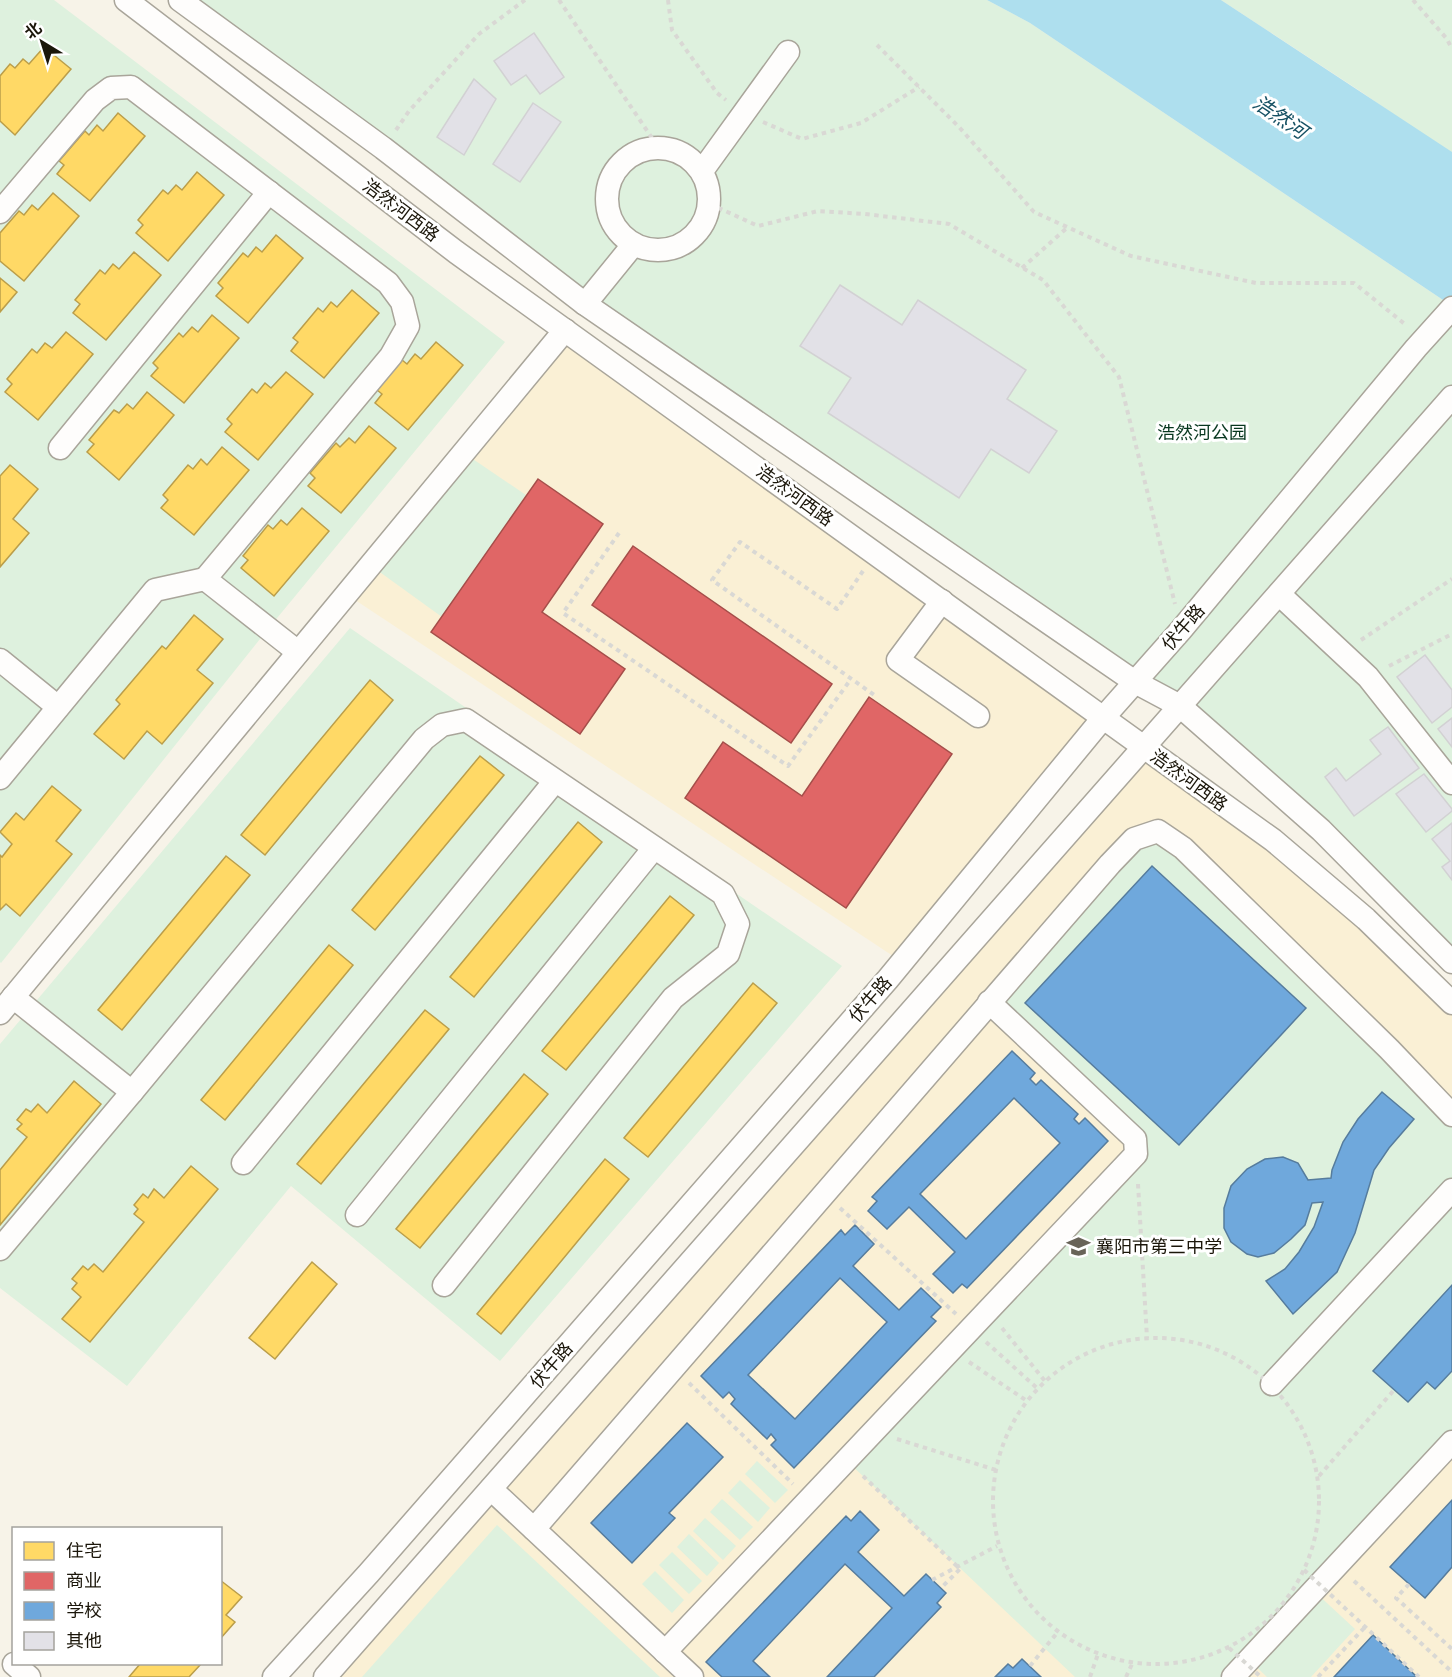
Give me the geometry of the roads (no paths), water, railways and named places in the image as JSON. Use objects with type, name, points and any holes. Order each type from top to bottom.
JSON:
[{"type":"street","name":"浩然河西路","points":[[126,0],[456,252],[1273,840],[1366,920],[1452,1003]]},
{"type":"street","name":"浩然河西路","points":[[180,0],[383,148],[585,304],[1135,682],[1180,706],[1321,830],[1452,962]]},
{"type":"street","points":[[702,171],[788,52]]},
{"type":"street","points":[[0,212],[95,99],[111,88],[131,87],[388,283],[402,302],[408,326],[391,356],[205,579],[155,590],[0,778]]},
{"type":"street","points":[[658,147],[675,150],[690,158],[702,171],[708,187],[710,204],[706,220],[696,234],[683,245],[666,250],[650,250],[633,245],[620,235],[610,220],[606,204],[608,186],[615,171],[626,158],[642,150],[658,147]]},
{"type":"street","points":[[60,448],[269,192]]},
{"type":"street","points":[[585,304],[633,245]]},
{"type":"street","name":"伏牛路","points":[[274,1677],[377,1564],[888,979],[1103,718],[1181,630],[1452,308]]},
{"type":"street","points":[[132,1092],[6,1005],[565,330]]},
{"type":"street","points":[[325,1677],[1452,397]]},
{"type":"street","points":[[205,579],[298,652]]},
{"type":"street","points":[[1279,594],[1368,677],[1452,783]]},
{"type":"street","points":[[942,601],[897,660],[978,716]]},
{"type":"street","points":[[0,660],[58,707]]},
{"type":"street","points":[[0,1249],[424,739],[442,725],[466,720],[723,894],[738,924],[728,954],[673,998],[444,1285]]},
{"type":"street","points":[[243,1163],[555,781]]},
{"type":"street","points":[[534,1529],[989,1002],[1134,839],[1158,831],[1183,848],[1389,1049],[1452,1115]]},
{"type":"street","points":[[357,1215],[654,848]]},
{"type":"street","points":[[665,1652],[1136,1154],[1135,1139],[989,1002]]},
{"type":"street","points":[[1272,1384],[1452,1190]]},
{"type":"street","points":[[1233,1677],[1452,1442]]},
{"type":"street","points":[[491,1489],[692,1677]]},
{"type":"street","points":[[0,1651],[12,1661]]},
{"type":"street","points":[[16,1665],[28,1677]]},
{"type":"water","name":"浩然河","points":[[987,0],[1221,0],[1452,152],[1452,306],[1030,23]]},
{"type":"place","name":"襄阳市第三中学","points":[[1078,1246]]},
{"type":"park label","name":"浩然河公园","points":[[1202,432]]}]
